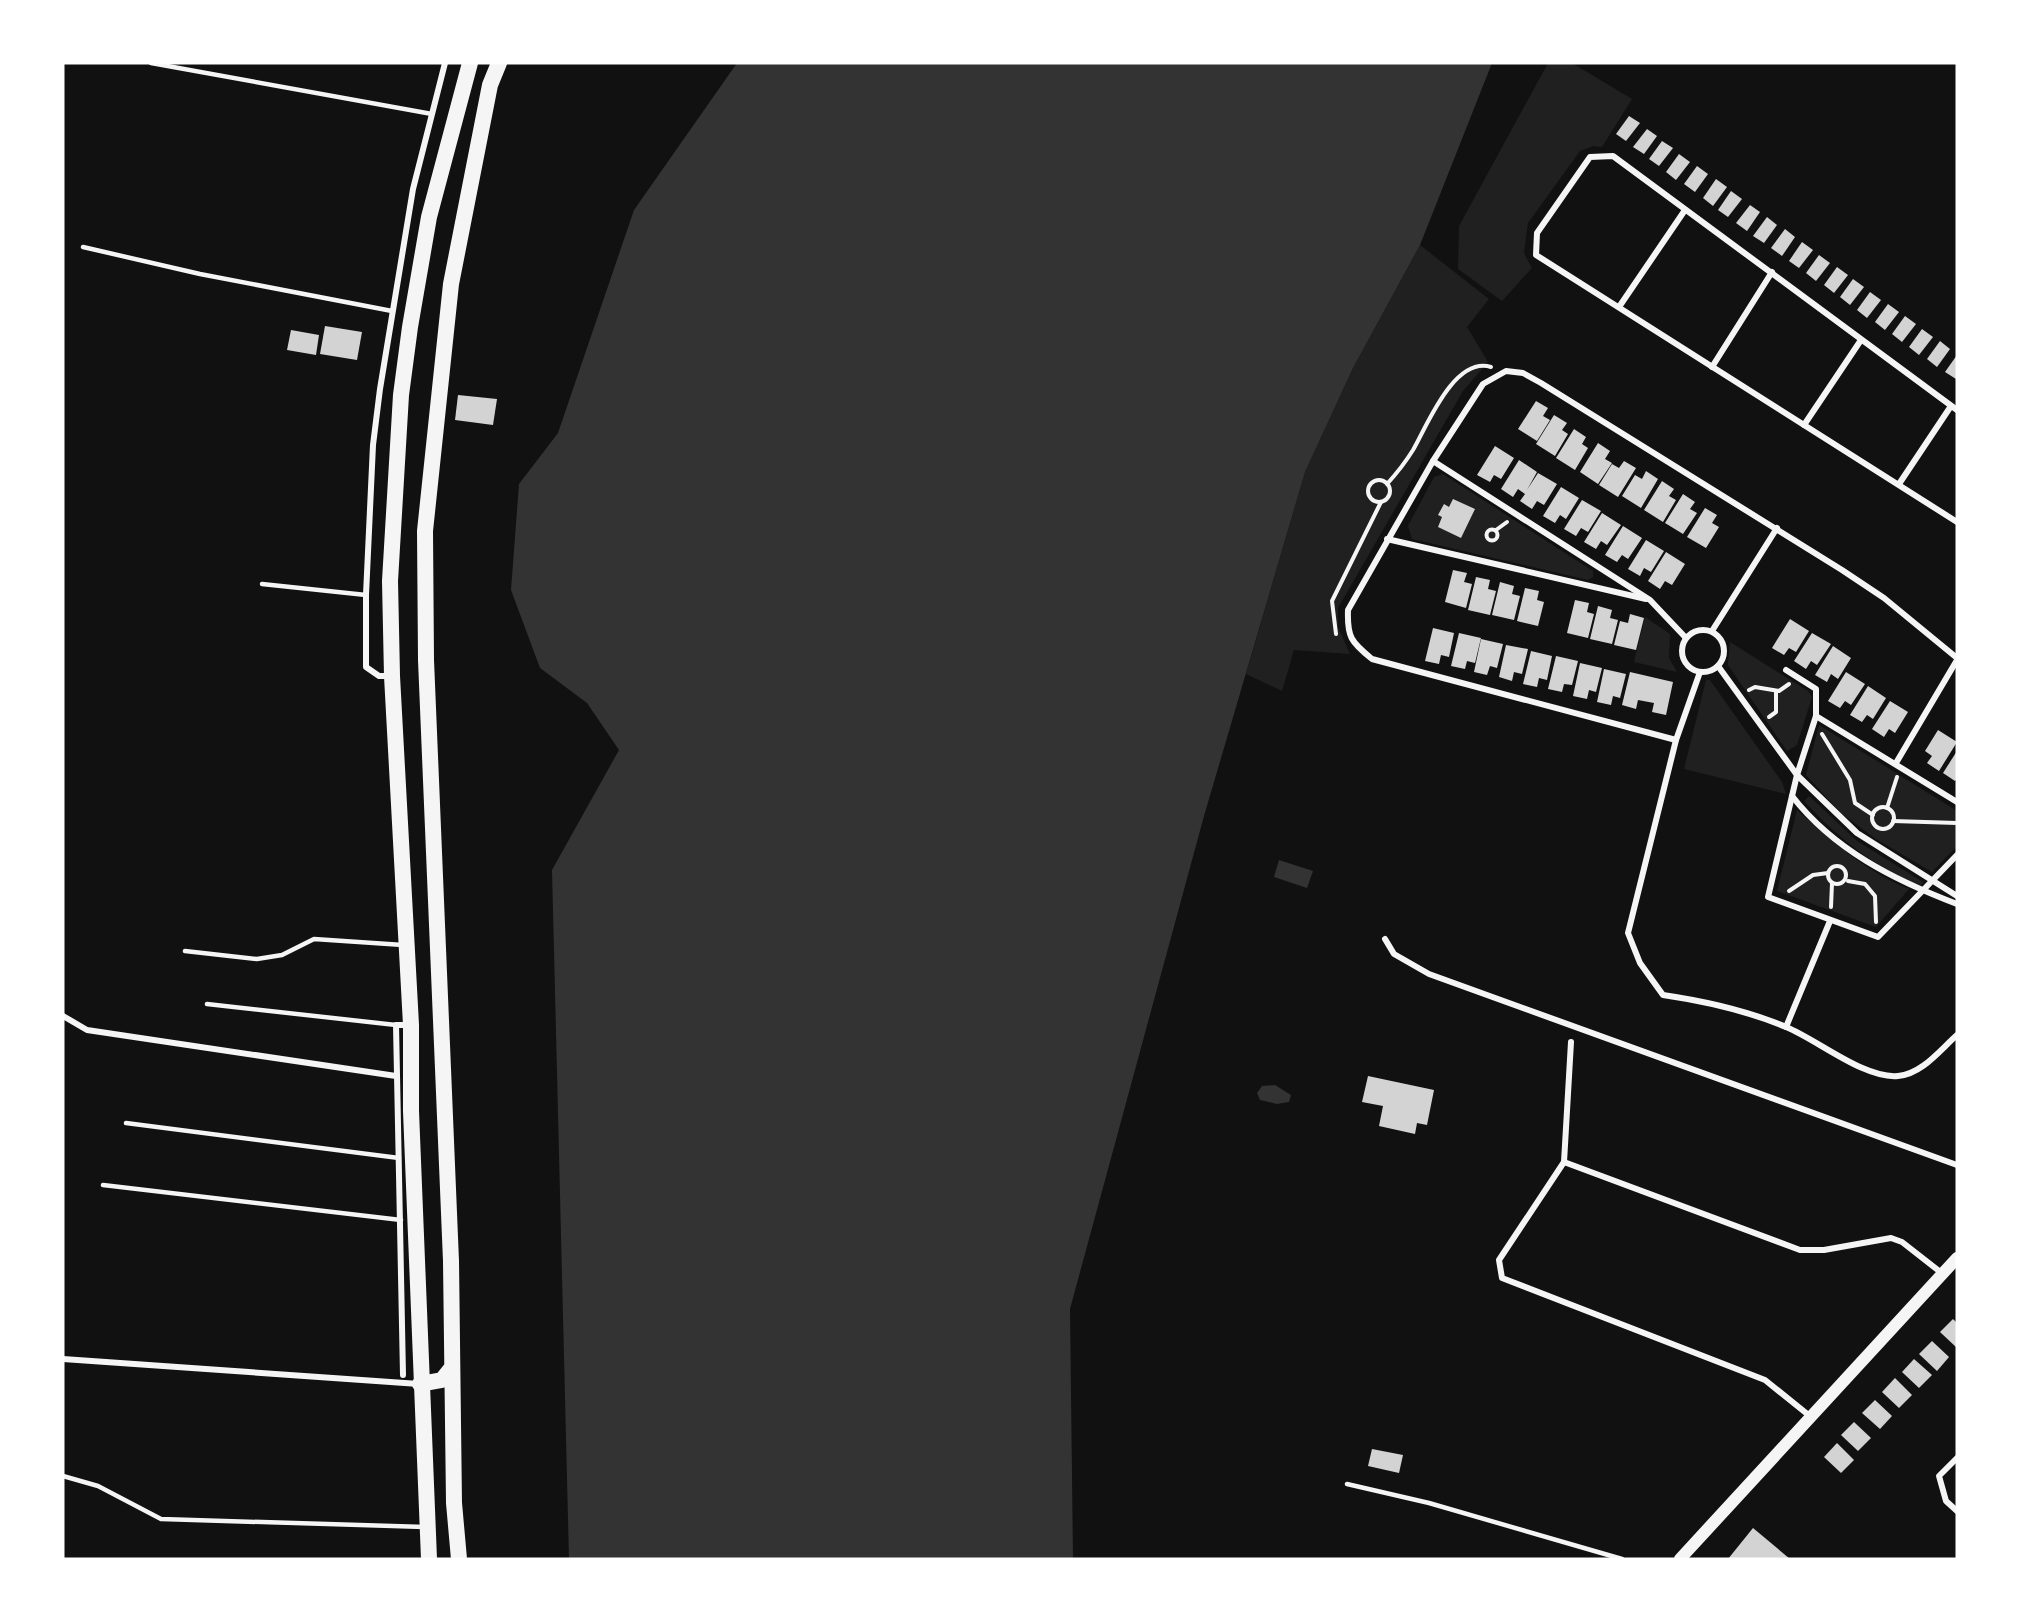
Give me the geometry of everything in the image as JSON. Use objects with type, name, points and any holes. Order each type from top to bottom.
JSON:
[{"type":"highway","points":[[429,1559],[425,1414],[420,1384],[417,1219],[403,1025],[405,945],[392,676],[390,581],[401,395],[429,217],[470,63]]},
{"type":"highway","points":[[459,1559],[454,1503],[450,1370],[451,1261],[426,660],[425,531],[451,284],[490,85],[499,63]]},
{"type":"highway","points":[[420,1384],[442,1380],[450,1370]]},
{"type":"highway","points":[[420,1384],[451,1390]]},
{"type":"main road","points":[[1680,1559],[1957,1258]]},
{"type":"street","points":[[392,676],[379,676],[366,667],[366,595],[373,445],[407,221],[446,63]]},
{"type":"street","points":[[1899,484],[1954,408],[1613,156],[1590,158],[1537,233],[1536,255],[1957,522]]},
{"type":"street","points":[[1619,307],[1684,210]]},
{"type":"street","points":[[1712,367],[1772,272]]},
{"type":"street","points":[[1804,425],[1861,340]]},
{"type":"street","points":[[1676,740],[1372,659],[1356,646],[1347,632],[1348,610],[1433,461],[1484,384],[1506,371],[1522,373],[1542,383],[1776,528],[1884,598],[1957,659],[1898,764]]},
{"type":"street","points":[[1433,461],[1650,600],[1686,638]]},
{"type":"street","points":[[1712,631],[1776,528]]},
{"type":"street","points":[[1387,539],[1650,600]]},
{"type":"street","points":[[1698,630],[1712,631],[1722,640],[1724,647],[1722,660],[1718,666],[1700,672],[1689,667],[1682,656],[1686,638],[1698,630]]},
{"type":"street","points":[[1718,666],[1797,775],[1857,833],[1957,896]]},
{"type":"street","points":[[1786,670],[1816,689],[1815,716],[1797,775],[1768,897],[1878,937],[1922,891],[1935,881],[1957,855]]},
{"type":"street","points":[[1700,672],[1676,740],[1628,933],[1640,963],[1663,995],[1702,1001],[1786,1027],[1876,1073],[1898,1076],[1919,1069],[1957,1035]]},
{"type":"street","points":[[1815,716],[1898,764],[1957,802]]},
{"type":"street","points":[[1792,796],[1806,814],[1842,846],[1898,880],[1957,904]]},
{"type":"street","points":[[1786,1027],[1830,921]]},
{"type":"street","points":[[1385,939],[1394,954],[1429,974],[1957,1165]]},
{"type":"street","points":[[63,1016],[87,1030],[396,1076]]},
{"type":"street","points":[[403,1025],[396,1076],[403,1375]]},
{"type":"street","points":[[1571,1042],[1564,1162],[1499,1260],[1502,1278],[1765,1380],[1812,1417]]},
{"type":"street","points":[[1564,1162],[1800,1250],[1824,1250],[1891,1238],[1902,1242],[1943,1274]]},
{"type":"street","points":[[63,1359],[420,1384]]},
{"type":"street","points":[[1957,1458],[1939,1476],[1946,1501],[1957,1511]]},
{"type":"lane","points":[[151,63],[432,114]]},
{"type":"lane","points":[[83,247],[200,274],[392,311]]},
{"type":"lane","points":[[262,584],[366,595]]},
{"type":"lane","points":[[185,951],[256,959],[282,955],[314,939],[405,945]]},
{"type":"lane","points":[[207,1004],[403,1025]]},
{"type":"lane","points":[[126,1123],[399,1158]]},
{"type":"lane","points":[[103,1185],[400,1220]]},
{"type":"lane","points":[[63,1476],[98,1486],[161,1519],[427,1527]]},
{"type":"lane","points":[[1347,1484],[1429,1503],[1622,1559]]},
{"type":"path","points":[[1387,484],[1402,467],[1425,423],[1451,384],[1466,372],[1485,365],[1506,371]]},
{"type":"path","points":[[1379,481],[1387,484],[1390,493],[1387,499],[1381,502],[1371,499],[1369,489],[1372,483],[1379,481]]},
{"type":"path","points":[[1492,548],[1487,533],[1509,522]]},
{"type":"path","points":[[1491,541],[1498,537],[1496,530]]},
{"type":"path","points":[[1748,690],[1755,687],[1776,691],[1786,687],[1796,676]]},
{"type":"path","points":[[1767,718],[1776,712],[1776,691]]},
{"type":"path","points":[[1815,716],[1822,735],[1850,780],[1855,803],[1873,815]]},
{"type":"path","points":[[1887,808],[1898,764]]},
{"type":"path","points":[[1887,808],[1892,812],[1893,821],[1890,826],[1879,828],[1874,822],[1873,815],[1876,809],[1887,808]]},
{"type":"path","points":[[1893,821],[1957,823]]},
{"type":"path","points":[[1776,901],[1813,875],[1828,873],[1837,866],[1843,868],[1846,874],[1843,882],[1832,883]]},
{"type":"path","points":[[1828,873],[1832,883],[1830,921]]},
{"type":"path","points":[[1848,882],[1865,884],[1875,896],[1878,937]]},
{"type":"shaded area","points":[[737,63],[1492,63],[1420,245],[1353,368],[1305,472],[1204,816],[1070,1309],[1073,1559],[569,1559],[552,870],[619,750],[587,703],[540,668],[511,590],[519,484],[558,433],[634,210]]},
{"type":"shaded area","points":[[1548,63],[1572,63],[1632,99],[1602,147],[1593,146],[1580,151],[1528,223],[1524,253],[1532,268],[1502,301],[1458,269],[1459,226]]},
{"type":"shaded area","points":[[1420,245],[1489,299],[1467,327],[1488,362],[1463,391],[1338,608],[1338,627],[1350,654],[1294,650],[1282,691],[1246,674],[1305,472],[1353,368]]},
{"type":"shaded area","points":[[1443,474],[1593,571],[1593,577],[1588,580],[1412,539],[1408,526],[1434,477]]},
{"type":"shaded area","points":[[1645,617],[1670,634],[1669,658],[1677,672],[1634,662]]},
{"type":"shaded area","points":[[1730,642],[1808,691],[1812,697],[1797,745],[1787,751],[1728,665]]},
{"type":"shaded area","points":[[1706,680],[1710,680],[1782,782],[1786,794],[1684,769]]},
{"type":"shaded area","points":[[1819,725],[1957,811],[1957,846],[1932,872],[1876,839],[1841,813],[1806,775]]},
{"type":"shaded area","points":[[1809,796],[1857,841],[1923,882],[1921,885],[1888,870],[1843,839],[1804,801]]},
{"type":"shaded area","points":[[1797,810],[1863,864],[1909,889],[1876,927],[1777,891]]},
{"type":"shaded area","points":[[1279,860],[1313,871],[1307,888],[1274,877]]},
{"type":"shaded area","points":[[1275,1085],[1291,1095],[1289,1102],[1277,1104],[1260,1100],[1257,1093],[1262,1086]]},
{"type":"building","points":[[1629,116],[1640,123],[1626,141],[1616,134]]},
{"type":"building","points":[[1647,129],[1657,136],[1644,154],[1633,147]]},
{"type":"building","points":[[1662,141],[1673,148],[1659,166],[1649,159]]},
{"type":"building","points":[[1679,154],[1690,162],[1676,180],[1666,172]]},
{"type":"building","points":[[1697,166],[1708,174],[1695,192],[1684,184]]},
{"type":"building","points":[[1716,179],[1727,187],[1713,206],[1703,198]]},
{"type":"building","points":[[1731,191],[1742,199],[1728,217],[1718,210]]},
{"type":"building","points":[[1750,205],[1760,212],[1747,231],[1736,223]]},
{"type":"building","points":[[1767,217],[1777,225],[1764,243],[1753,236]]},
{"type":"building","points":[[1785,229],[1795,237],[1782,256],[1771,248]]},
{"type":"building","points":[[1802,242],[1813,250],[1799,268],[1789,261]]},
{"type":"building","points":[[1819,255],[1830,263],[1816,281],[1806,273]]},
{"type":"building","points":[[1837,267],[1848,275],[1834,293],[1824,285]]},
{"type":"building","points":[[1853,279],[1864,287],[1850,305],[1840,297]]},
{"type":"building","points":[[1870,292],[1881,300],[1867,318],[1857,310]]},
{"type":"building","points":[[1888,304],[1899,312],[1885,330],[1875,322]]},
{"type":"building","points":[[1905,316],[1916,324],[1902,342],[1892,334]]},
{"type":"building","points":[[325,326],[362,332],[357,360],[320,354]]},
{"type":"building","points":[[1922,329],[1933,337],[1919,355],[1909,347]]},
{"type":"building","points":[[291,330],[319,335],[316,355],[287,350]]},
{"type":"building","points":[[1940,341],[1950,349],[1937,367],[1927,359]]},
{"type":"building","points":[[1957,355],[1957,377],[1956,379],[1945,372]]},
{"type":"building","points":[[458,395],[497,399],[493,425],[455,420]]},
{"type":"building","points":[[1536,401],[1548,408],[1543,416],[1550,420],[1537,441],[1518,429]]},
{"type":"building","points":[[1554,415],[1567,423],[1562,430],[1568,434],[1555,456],[1536,444]]},
{"type":"building","points":[[1574,429],[1586,437],[1582,444],[1588,448],[1575,470],[1556,458]]},
{"type":"building","points":[[1598,443],[1610,451],[1605,459],[1612,463],[1598,484],[1580,472]]},
{"type":"building","points":[[1495,446],[1514,458],[1501,479],[1494,475],[1490,482],[1477,475]]},
{"type":"building","points":[[1519,460],[1537,472],[1527,490],[1538,473],[1557,484],[1544,505],[1537,501],[1532,509],[1520,501],[1525,494],[1518,489],[1513,497],[1501,489]]},
{"type":"building","points":[[1624,461],[1636,468],[1618,497],[1599,485],[1612,464],[1619,468]]},
{"type":"building","points":[[1646,471],[1658,479],[1641,508],[1622,496],[1635,475],[1642,479]]},
{"type":"building","points":[[1662,481],[1674,489],[1669,496],[1676,500],[1663,522],[1644,510]]},
{"type":"building","points":[[1561,487],[1579,498],[1566,519],[1560,515],[1555,523],[1543,516]]},
{"type":"building","points":[[1683,494],[1695,502],[1690,509],[1697,513],[1683,534],[1665,523]]},
{"type":"building","points":[[1453,499],[1475,509],[1461,538],[1438,527],[1442,517],[1438,515],[1444,504],[1449,507]]},
{"type":"building","points":[[1582,500],[1601,511],[1588,532],[1581,528],[1576,536],[1564,529]]},
{"type":"building","points":[[1705,508],[1717,515],[1712,523],[1719,527],[1706,548],[1687,537]]},
{"type":"building","points":[[1602,513],[1621,525],[1607,545],[1601,541],[1596,549],[1584,542]]},
{"type":"building","points":[[1623,526],[1642,538],[1628,559],[1622,555],[1617,562],[1605,555]]},
{"type":"building","points":[[1646,540],[1664,551],[1651,572],[1644,568],[1640,576],[1628,569]]},
{"type":"building","points":[[1666,552],[1685,564],[1672,585],[1665,581],[1660,589],[1648,581]]},
{"type":"building","points":[[1453,570],[1467,573],[1464,582],[1472,584],[1466,608],[1445,602]]},
{"type":"building","points":[[1476,577],[1490,580],[1488,589],[1496,591],[1490,615],[1468,610]]},
{"type":"building","points":[[1500,582],[1514,586],[1512,594],[1520,596],[1514,620],[1492,615]]},
{"type":"building","points":[[1525,588],[1539,591],[1537,600],[1544,602],[1538,626],[1517,621]]},
{"type":"building","points":[[1575,600],[1589,603],[1587,612],[1594,614],[1588,638],[1567,633]]},
{"type":"building","points":[[1598,606],[1612,610],[1610,618],[1618,620],[1612,644],[1590,639]]},
{"type":"building","points":[[1630,614],[1644,618],[1636,650],[1614,645],[1620,621],[1628,623]]},
{"type":"building","points":[[1790,619],[1809,631],[1796,652],[1789,648],[1784,655],[1772,648]]},
{"type":"building","points":[[1433,628],[1454,633],[1449,657],[1441,655],[1439,664],[1425,661]]},
{"type":"building","points":[[1459,633],[1481,638],[1475,663],[1467,661],[1465,669],[1451,666]]},
{"type":"building","points":[[1812,633],[1831,644],[1817,665],[1811,661],[1806,669],[1794,661]]},
{"type":"building","points":[[1481,639],[1503,644],[1497,668],[1490,666],[1487,675],[1474,672]]},
{"type":"building","points":[[1506,645],[1528,649],[1522,674],[1514,672],[1512,681],[1499,677]]},
{"type":"building","points":[[1833,646],[1851,658],[1838,679],[1831,674],[1827,682],[1815,675]]},
{"type":"building","points":[[1531,651],[1552,656],[1547,680],[1539,678],[1537,687],[1523,684]]},
{"type":"building","points":[[1556,656],[1578,661],[1572,685],[1564,684],[1562,692],[1548,689]]},
{"type":"building","points":[[1580,663],[1602,668],[1596,692],[1589,690],[1587,699],[1573,696]]},
{"type":"building","points":[[1604,669],[1626,674],[1620,698],[1613,696],[1611,705],[1597,702]]},
{"type":"building","points":[[1630,672],[1673,682],[1666,715],[1652,712],[1654,703],[1638,700],[1636,709],[1622,705]]},
{"type":"building","points":[[1846,672],[1865,684],[1851,705],[1845,701],[1840,708],[1828,701]]},
{"type":"building","points":[[1868,686],[1886,698],[1873,719],[1867,715],[1862,722],[1850,715]]},
{"type":"building","points":[[1890,701],[1908,712],[1895,733],[1889,729],[1884,737],[1872,729]]},
{"type":"building","points":[[1938,730],[1957,742],[1939,771],[1927,763],[1932,756],[1925,751]]},
{"type":"building","points":[[1957,751],[1957,778],[1955,781],[1943,773]]},
{"type":"building","points":[[1368,1076],[1434,1090],[1427,1125],[1417,1123],[1415,1134],[1379,1126],[1383,1106],[1362,1102]]},
{"type":"building","points":[[1953,1319],[1957,1323],[1957,1348],[1940,1332]]},
{"type":"building","points":[[1932,1341],[1949,1357],[1937,1371],[1919,1354]]},
{"type":"building","points":[[1914,1359],[1932,1375],[1919,1388],[1902,1372]]},
{"type":"building","points":[[1895,1378],[1912,1395],[1899,1408],[1882,1392]]},
{"type":"building","points":[[1875,1400],[1892,1416],[1880,1429],[1862,1413]]},
{"type":"building","points":[[1854,1422],[1871,1438],[1858,1451],[1841,1435]]},
{"type":"building","points":[[1837,1443],[1854,1460],[1841,1473],[1824,1457]]},
{"type":"building","points":[[1372,1449],[1403,1455],[1399,1473],[1368,1466]]},
{"type":"building","points":[[1753,1528],[1790,1559],[1728,1559]]}]
